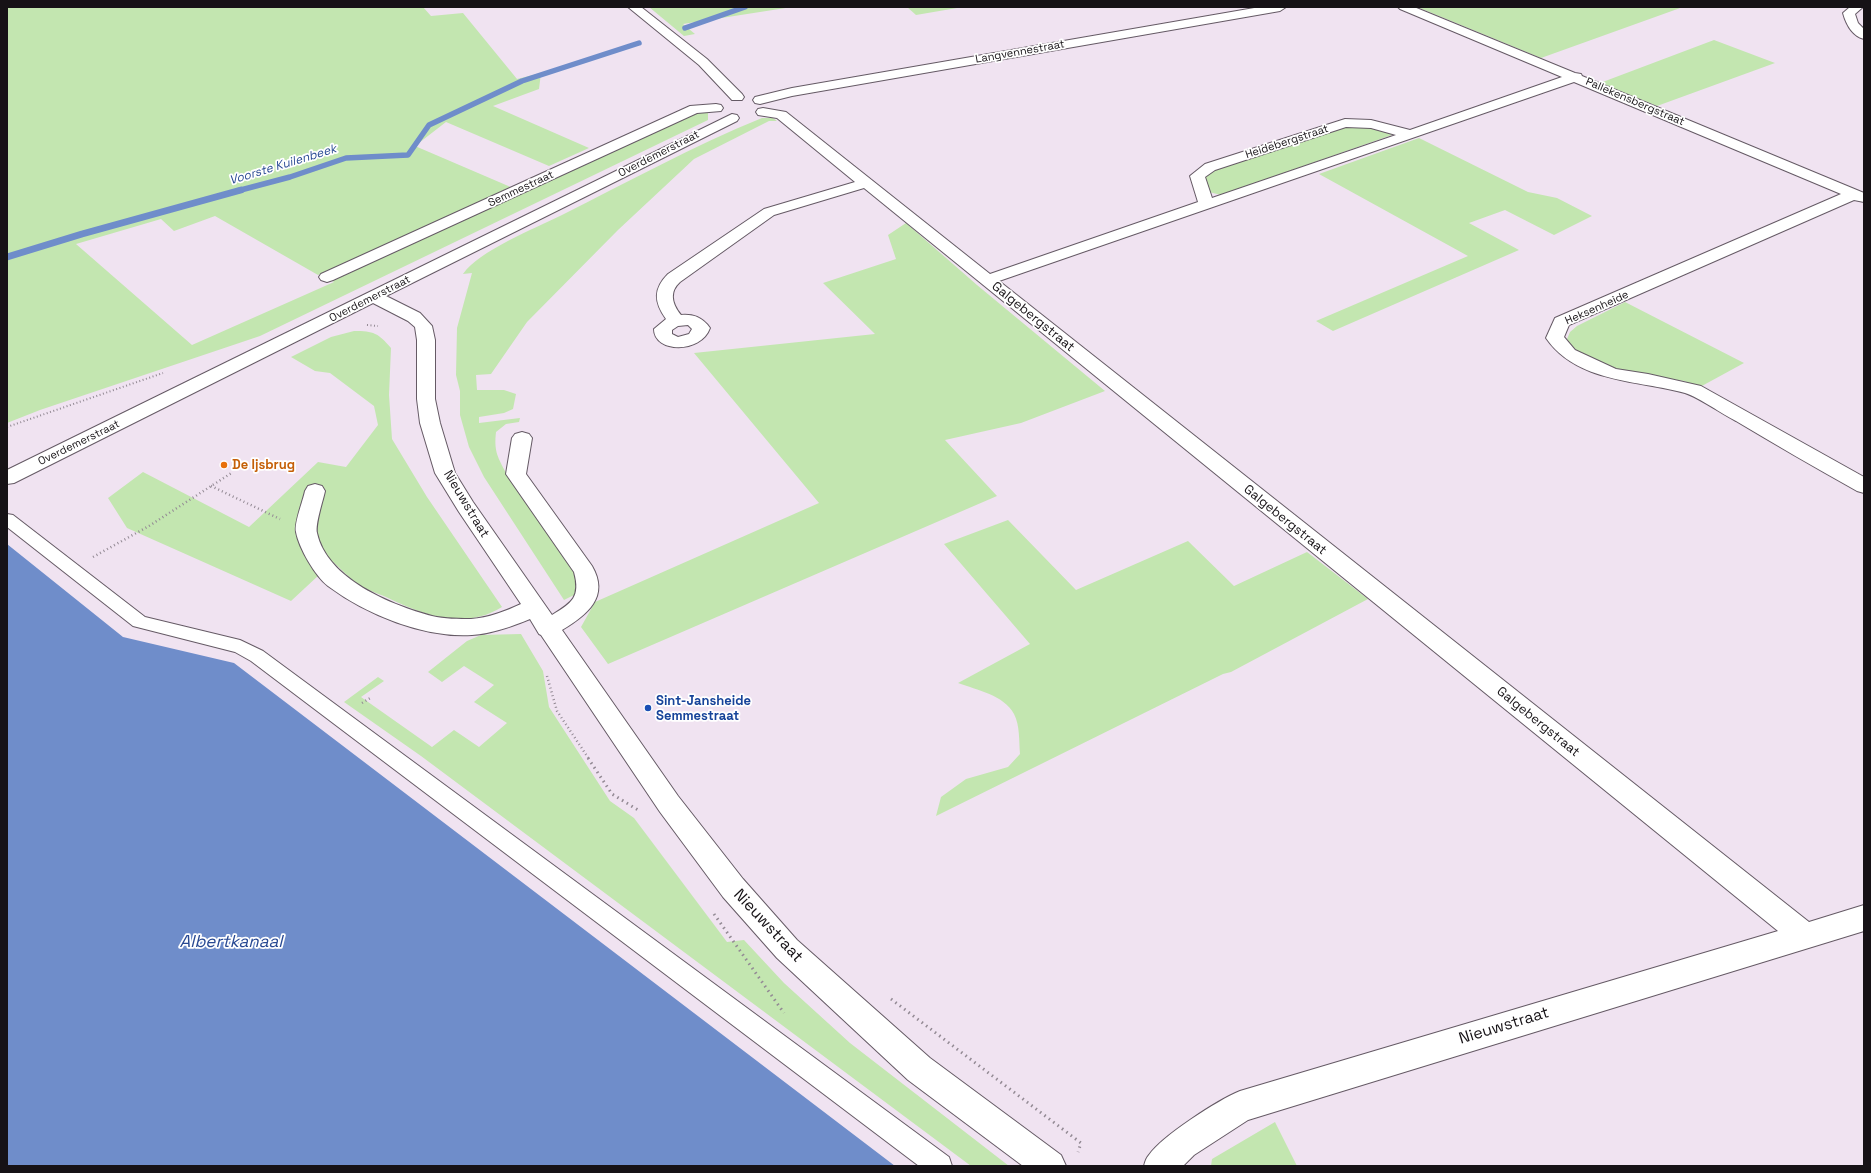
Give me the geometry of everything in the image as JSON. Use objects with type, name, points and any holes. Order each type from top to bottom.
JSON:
[{"type":"street","points":[[634,7],[703,62],[750,113]]},
{"type":"street","name":"Langvennestraat","points":[[750,113],[799,91],[1280,7]]},
{"type":"street","name":"Pallekensbergstraat","points":[[1404,7],[1576,77],[1859,196]]},
{"type":"street","points":[[1857,7],[1849,13],[1851,22],[1857,31],[1864,35]]},
{"type":"street","points":[[1851,22],[1864,24]]},
{"type":"street","points":[[987,280],[1207,206],[1576,77]]},
{"type":"street","points":[[736,98],[720,103],[716,108],[720,114],[750,113]]},
{"type":"street","name":"Semmestraat","points":[[327,277],[695,109],[716,108]]},
{"type":"street","name":"Galgebergstraat","points":[[750,113],[781,115],[1804,935]]},
{"type":"street","name":"Overdemerstraat","points":[[7,478],[374,296],[750,113]]},
{"type":"street","name":"Heidebergstraat","points":[[1207,206],[1197,176],[1210,167],[1345,123],[1371,124],[1410,134]]},
{"type":"street","points":[[676,321],[667,310],[664,291],[667,284],[674,278],[769,212],[866,183]]},
{"type":"street","name":"Heksenheide","points":[[1859,196],[1561,322],[1555,338],[1569,354],[1612,374],[1648,379],[1694,390],[1864,486]]},
{"type":"street","name":"Nieuwstraat","points":[[374,296],[414,317],[423,326],[426,340],[426,399],[429,417],[436,446],[445,473],[466,508],[541,618],[580,671],[669,804],[733,888],[787,949],[919,1069],[1050,1166]]},
{"type":"street","points":[[315,491],[306,531],[314,554],[335,580],[384,609],[433,625],[473,627],[508,619],[541,618],[577,610],[585,601],[589,592],[588,581],[584,571],[516,474],[522,438]]},
{"type":"street","name":"Nieuwstraat","points":[[1160,1166],[1183,1144],[1240,1107],[1864,918]]},
{"type":"lane","points":[[7,518],[140,622],[240,647],[257,656],[940,1166]]},
{"type":"path","points":[[7,427],[163,373]]},
{"type":"path","points":[[72,569],[149,526],[233,472]]},
{"type":"path","points":[[210,486],[306,531]]},
{"type":"path","points":[[546,673],[558,711],[612,794],[642,813]]},
{"type":"path","points":[[710,909],[787,1018]]},
{"type":"path","points":[[885,994],[1081,1143],[1077,1154]]},
{"type":"green space","points":[[7,7],[423,7],[431,16],[463,13],[517,79],[541,73],[539,89],[493,106],[589,148],[549,166],[446,122],[415,146],[513,188],[318,275],[215,216],[174,231],[161,219],[76,244],[192,345],[334,282],[330,280],[698,112],[708,112],[708,120],[260,336],[40,410],[7,423]]},
{"type":"green space","points":[[649,7],[792,7],[683,24],[695,34],[684,36]]},
{"type":"green space","points":[[907,7],[954,7],[957,8],[916,15]]},
{"type":"green space","points":[[1417,7],[1683,7],[1541,58]]},
{"type":"green space","points":[[1714,40],[1775,63],[1657,106],[1600,83]]},
{"type":"green space","points":[[762,118],[773,118],[777,121],[769,121],[694,159],[618,230],[527,322],[491,374],[476,375],[477,390],[504,390],[516,394],[513,409],[504,413],[479,417],[479,423],[520,418],[519,422],[506,424],[496,432],[495,444],[497,453],[505,471],[576,575],[579,583],[576,594],[564,600],[484,477],[469,447],[460,415],[460,391],[456,375],[457,328],[472,273],[463,274],[470,265],[508,241],[686,152]]},
{"type":"green space","points":[[1354,126],[1370,127],[1391,133],[1392,135],[1221,195],[1209,192],[1204,179],[1215,170],[1342,128]]},
{"type":"green space","points":[[1419,138],[1528,192],[1557,198],[1592,216],[1554,235],[1505,210],[1469,223],[1519,250],[1333,331],[1316,321],[1468,256],[1319,174]]},
{"type":"green space","points":[[906,223],[977,285],[1105,391],[1021,423],[945,440],[997,496],[608,664],[581,627],[595,602],[819,503],[694,353],[875,334],[823,283],[896,259],[888,235]]},
{"type":"green space","points":[[1625,302],[1744,363],[1700,387],[1684,381],[1618,371],[1577,353],[1567,339],[1570,332],[1577,326]]},
{"type":"green space","points":[[354,331],[371,332],[383,339],[391,348],[389,395],[392,439],[427,497],[502,607],[487,614],[473,618],[443,618],[414,610],[364,588],[351,579],[333,562],[291,601],[127,528],[108,498],[143,472],[249,527],[318,462],[346,467],[378,425],[374,406],[330,373],[315,371],[291,357],[331,337]]},
{"type":"green space","points":[[1008,520],[1076,590],[1188,541],[1234,586],[1307,552],[1368,599],[1231,672],[1223,674],[936,816],[941,797],[966,779],[1008,767],[1020,754],[1019,734],[1016,718],[1010,708],[1004,702],[989,694],[958,683],[1030,644],[944,544]]},
{"type":"green space","points":[[521,634],[543,671],[549,707],[610,801],[634,818],[727,942],[744,940],[784,983],[850,1043],[1009,1166],[971,1166],[421,756],[344,702],[378,677],[384,681],[361,697],[432,747],[454,730],[479,747],[507,723],[474,702],[494,685],[464,666],[442,682],[428,672],[467,641],[481,635]]},
{"type":"green space","points":[[1275,1122],[1297,1166],[1211,1166],[1212,1159]]},
{"type":"water","name":"Albertkanaal","points":[[7,544],[123,637],[234,663],[895,1166],[7,1166]]},
{"type":"waterway","name":"Voorste Kuilenbeek","points":[[685,28],[745,7]]},
{"type":"waterway","name":"Voorste Kuilenbeek","points":[[237,191],[290,177],[346,158],[408,155],[429,125],[522,81],[639,43]]},
{"type":"waterway","name":"Voorste Kuilenbeek","points":[[7,257],[82,234],[241,190]]},
{"type":"place","name":"De Ijsbrug","points":[[224,465]]},
{"type":"place","name":"Sint-Jansheide Semmestraat","points":[[648,708]]}]
